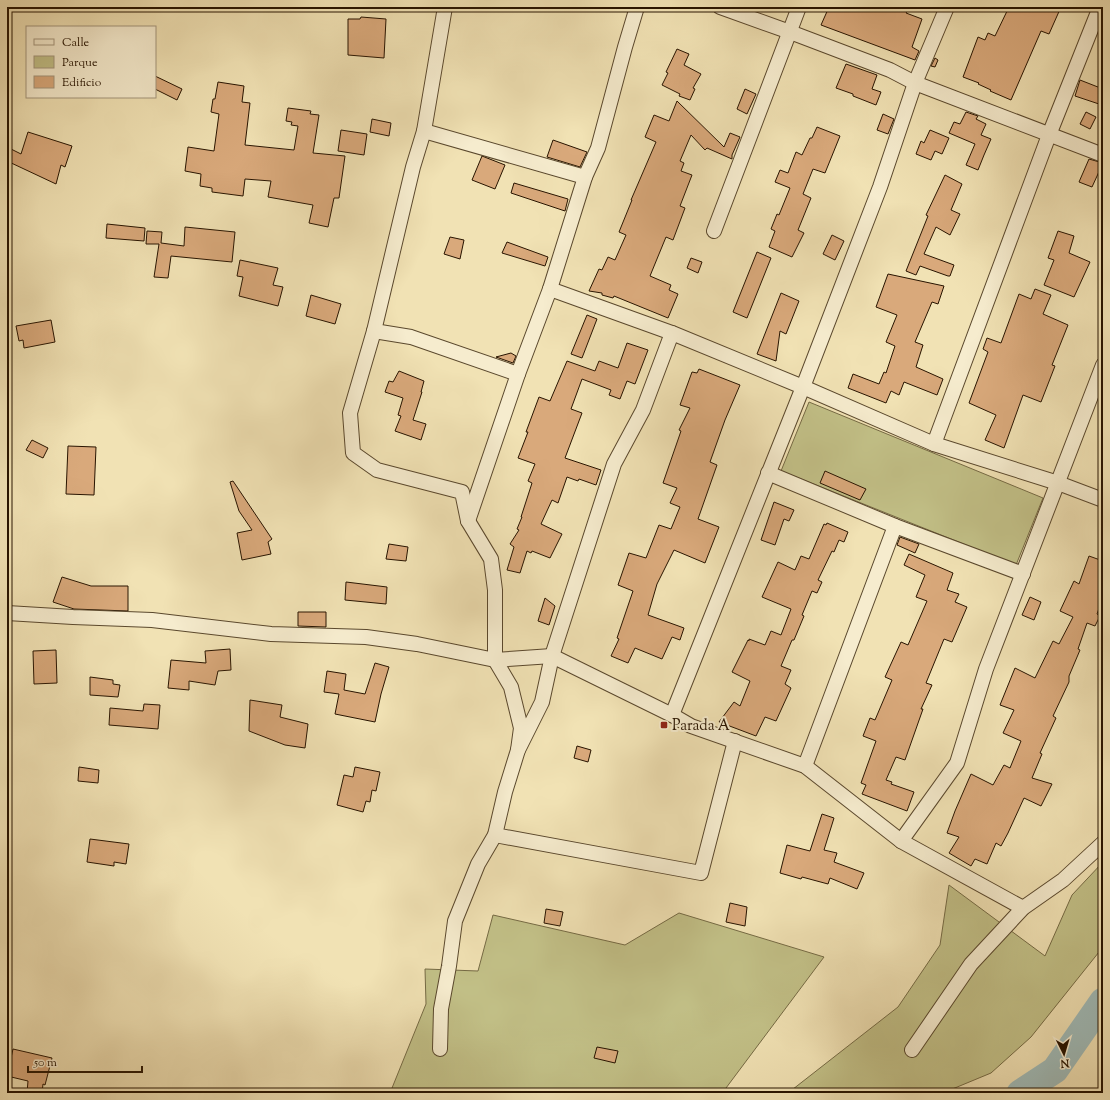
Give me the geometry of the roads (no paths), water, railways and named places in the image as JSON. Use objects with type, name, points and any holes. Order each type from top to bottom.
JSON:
[{"type":"street","points":[[440,1049],[441,1009],[454,921],[478,864],[495,835],[518,750],[521,728],[511,687],[494,660],[495,590],[491,559],[468,521],[462,492],[377,470],[353,453],[350,413],[374,331],[413,167],[424,131],[445,7]]},
{"type":"street","points":[[468,521],[518,374],[550,289],[585,178],[598,148],[637,7]]},
{"type":"street","points":[[720,7],[890,70],[915,83],[1103,155]]},
{"type":"street","points":[[714,230],[799,7]]},
{"type":"street","points":[[672,715],[803,387],[880,187],[915,83],[947,7]]},
{"type":"street","points":[[934,444],[1049,135],[1100,7]]},
{"type":"street","points":[[424,131],[585,178]]},
{"type":"street","points":[[550,289],[672,333],[803,387],[934,444],[1058,483],[1103,500]]},
{"type":"street","points":[[374,331],[411,337],[518,374]]},
{"type":"street","points":[[518,750],[542,702],[552,656],[614,464],[643,410],[672,333]]},
{"type":"street","points":[[901,840],[957,763],[986,669],[1103,365]]},
{"type":"street","points":[[768,473],[895,526],[1023,574]]},
{"type":"street","points":[[805,766],[895,526]]},
{"type":"street","points":[[7,613],[152,620],[271,634],[366,637],[417,644],[494,660],[552,656],[672,715],[691,726],[805,766],[901,840],[1023,908]]},
{"type":"street","points":[[495,835],[701,873],[735,742]]},
{"type":"street","points":[[912,1050],[971,964],[1023,908],[1063,880],[1103,843]]},
{"type":"waterway","points":[[1020,1093],[1055,1070],[1103,1001]]},
{"type":"place","name":"Parada A","points":[[664,725]]}]
